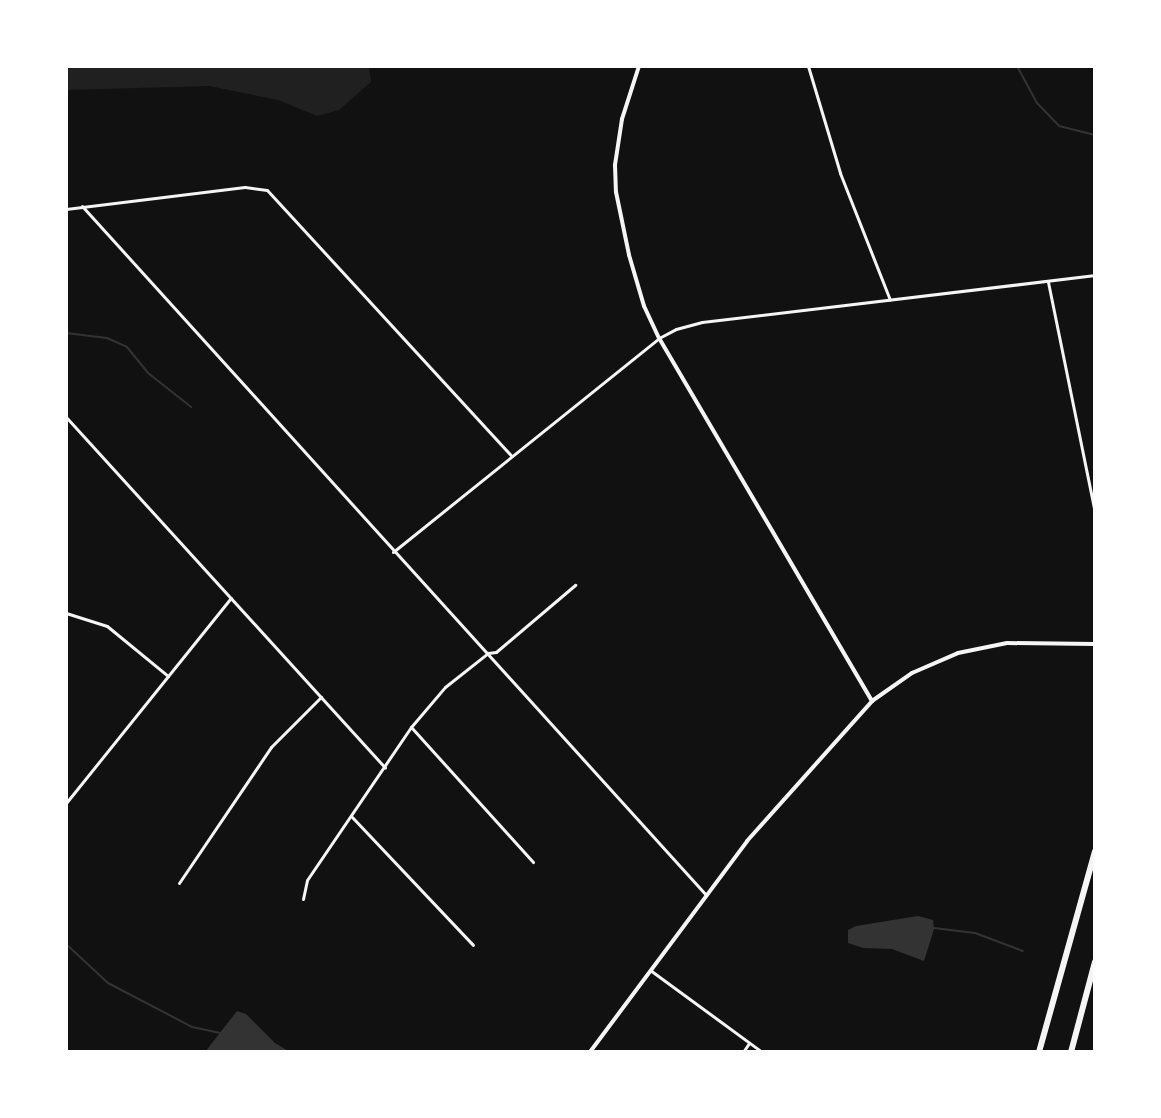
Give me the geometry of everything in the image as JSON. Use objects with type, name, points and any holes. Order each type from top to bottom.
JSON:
[{"type":"highway","points":[[1039,1052],[1095,852]]},
{"type":"highway","points":[[1071,1052],[1095,962]]},
{"type":"street","points":[[639,66],[618,138],[616,192],[636,280],[659,338],[872,701]]},
{"type":"street","points":[[808,66],[840,173],[890,300]]},
{"type":"street","points":[[66,209],[245,187],[267,190],[511,455]]},
{"type":"street","points":[[82,206],[706,895]]},
{"type":"street","points":[[393,552],[659,338],[702,322],[1095,275]]},
{"type":"street","points":[[1048,282],[1095,514]]},
{"type":"street","points":[[66,417],[385,768]]},
{"type":"street","points":[[303,899],[307,880],[411,727],[445,687],[488,653],[496,652],[575,585]]},
{"type":"street","points":[[66,803],[231,598]]},
{"type":"street","points":[[66,613],[107,626],[168,676]]},
{"type":"street","points":[[590,1052],[706,895],[800,778],[872,701],[912,673],[958,653],[1007,643],[1095,644]]},
{"type":"street","points":[[179,883],[271,747],[321,697]]},
{"type":"street","points":[[411,727],[533,862]]},
{"type":"street","points":[[352,817],[473,945]]},
{"type":"street","points":[[650,970],[762,1052]]},
{"type":"street","points":[[743,1052],[749,1043]]},
{"type":"shaded area","points":[[66,66],[369,66],[371,82],[339,110],[317,116],[278,100],[209,86],[66,90]]},
{"type":"shaded area","points":[[918,916],[933,920],[934,929],[924,961],[892,949],[863,948],[848,943],[848,930],[856,926]]},
{"type":"shaded area","points":[[237,1011],[246,1014],[275,1043],[290,1052],[205,1052]]},
{"type":"waterway","points":[[1017,66],[1037,103],[1059,126],[1095,135]]},
{"type":"waterway","points":[[66,333],[107,338],[127,347],[148,373],[191,407]]},
{"type":"waterway","points":[[934,928],[975,933],[1023,951]]},
{"type":"waterway","points":[[66,944],[108,983],[192,1027],[220,1033]]}]
